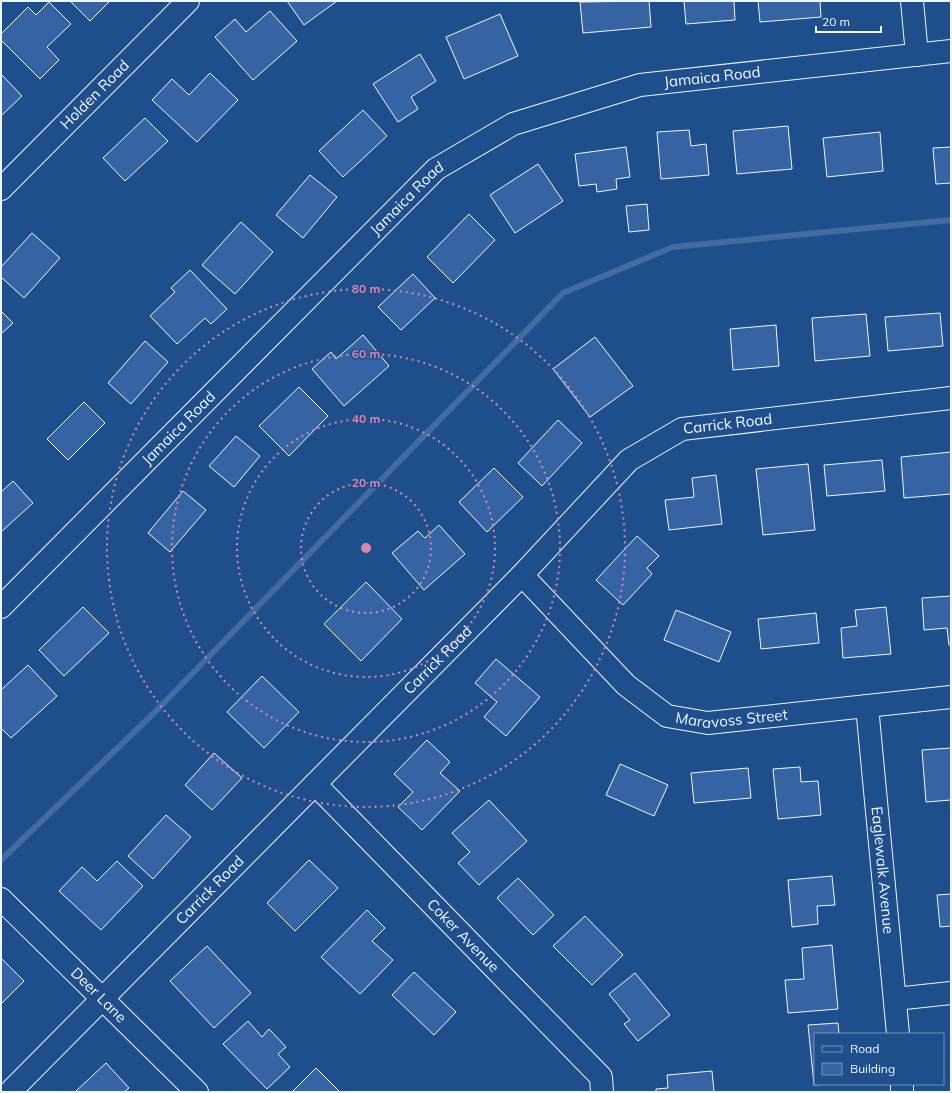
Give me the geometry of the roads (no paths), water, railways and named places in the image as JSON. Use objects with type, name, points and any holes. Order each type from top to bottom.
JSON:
[{"type":"street","name":"Holden Road","points":[[1,189],[188,1]]},
{"type":"street","points":[[912,1],[917,54]]},
{"type":"street","name":"Jamaica Road","points":[[1,607],[436,169],[513,124],[640,85],[951,51]]},
{"type":"street","name":"Carrick Road","points":[[10,1092],[522,575],[629,460],[682,429],[951,398]]},
{"type":"street","name":"Maravoss Street","points":[[522,575],[626,685],[667,716],[708,723],[951,697]]},
{"type":"street","name":"Eaglewalk Avenue","points":[[867,706],[898,1033]]},
{"type":"street","name":"Coker Avenue","points":[[315,784],[601,1077],[602,1092]]},
{"type":"street","name":"Deer Lane","points":[[1,899],[197,1092]]},
{"type":"street","points":[[895,999],[951,993]]},
{"type":"waterway","points":[[1,860],[154,713],[563,293],[673,247],[951,220]]}]
